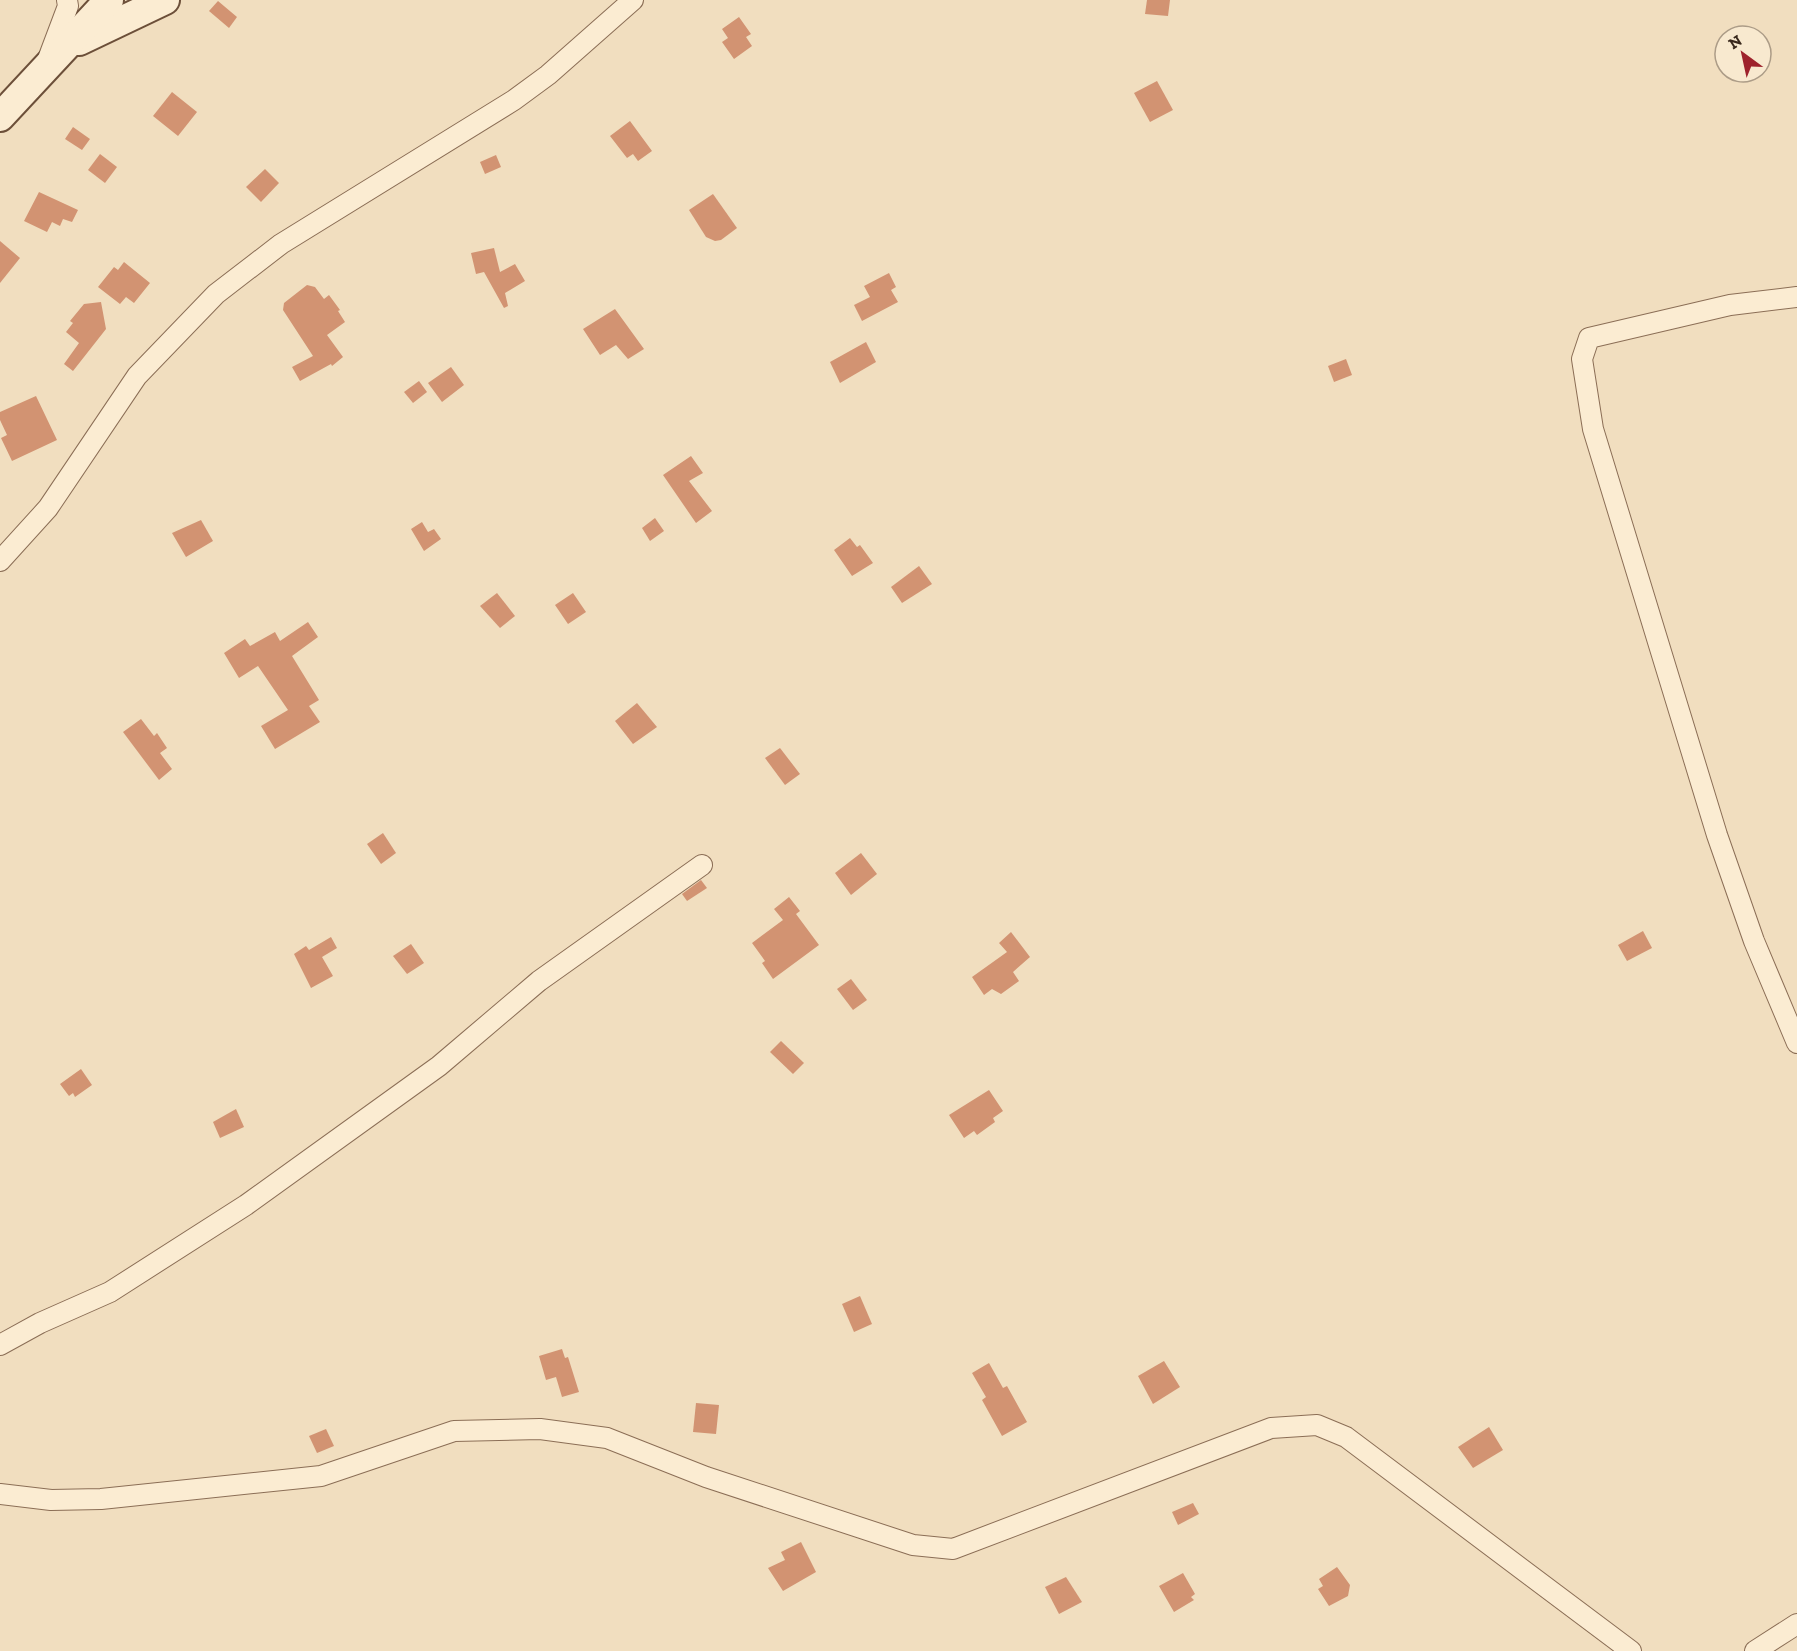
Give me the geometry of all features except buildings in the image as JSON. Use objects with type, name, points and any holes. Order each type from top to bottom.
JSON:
[{"type":"main road","points":[[0,117],[109,0]]},
{"type":"main road","points":[[66,47],[165,0]]},
{"type":"street","points":[[45,68],[68,6],[68,0]]},
{"type":"street","points":[[0,561],[48,508],[137,376],[216,294],[281,244],[514,100],[548,75],[633,0]]},
{"type":"street","points":[[1797,297],[1730,305],[1589,338],[1582,359],[1593,429],[1717,835],[1754,941],[1797,1043]]},
{"type":"street","points":[[0,1345],[40,1323],[110,1292],[246,1205],[440,1066],[539,981],[702,865]]},
{"type":"street","points":[[0,1494],[51,1500],[101,1499],[321,1476],[453,1431],[540,1429],[607,1438],[706,1477],[913,1545],[953,1549],[1271,1428],[1317,1425],[1346,1437],[1631,1651]]},
{"type":"street","points":[[1755,1651],[1797,1624]]}]
